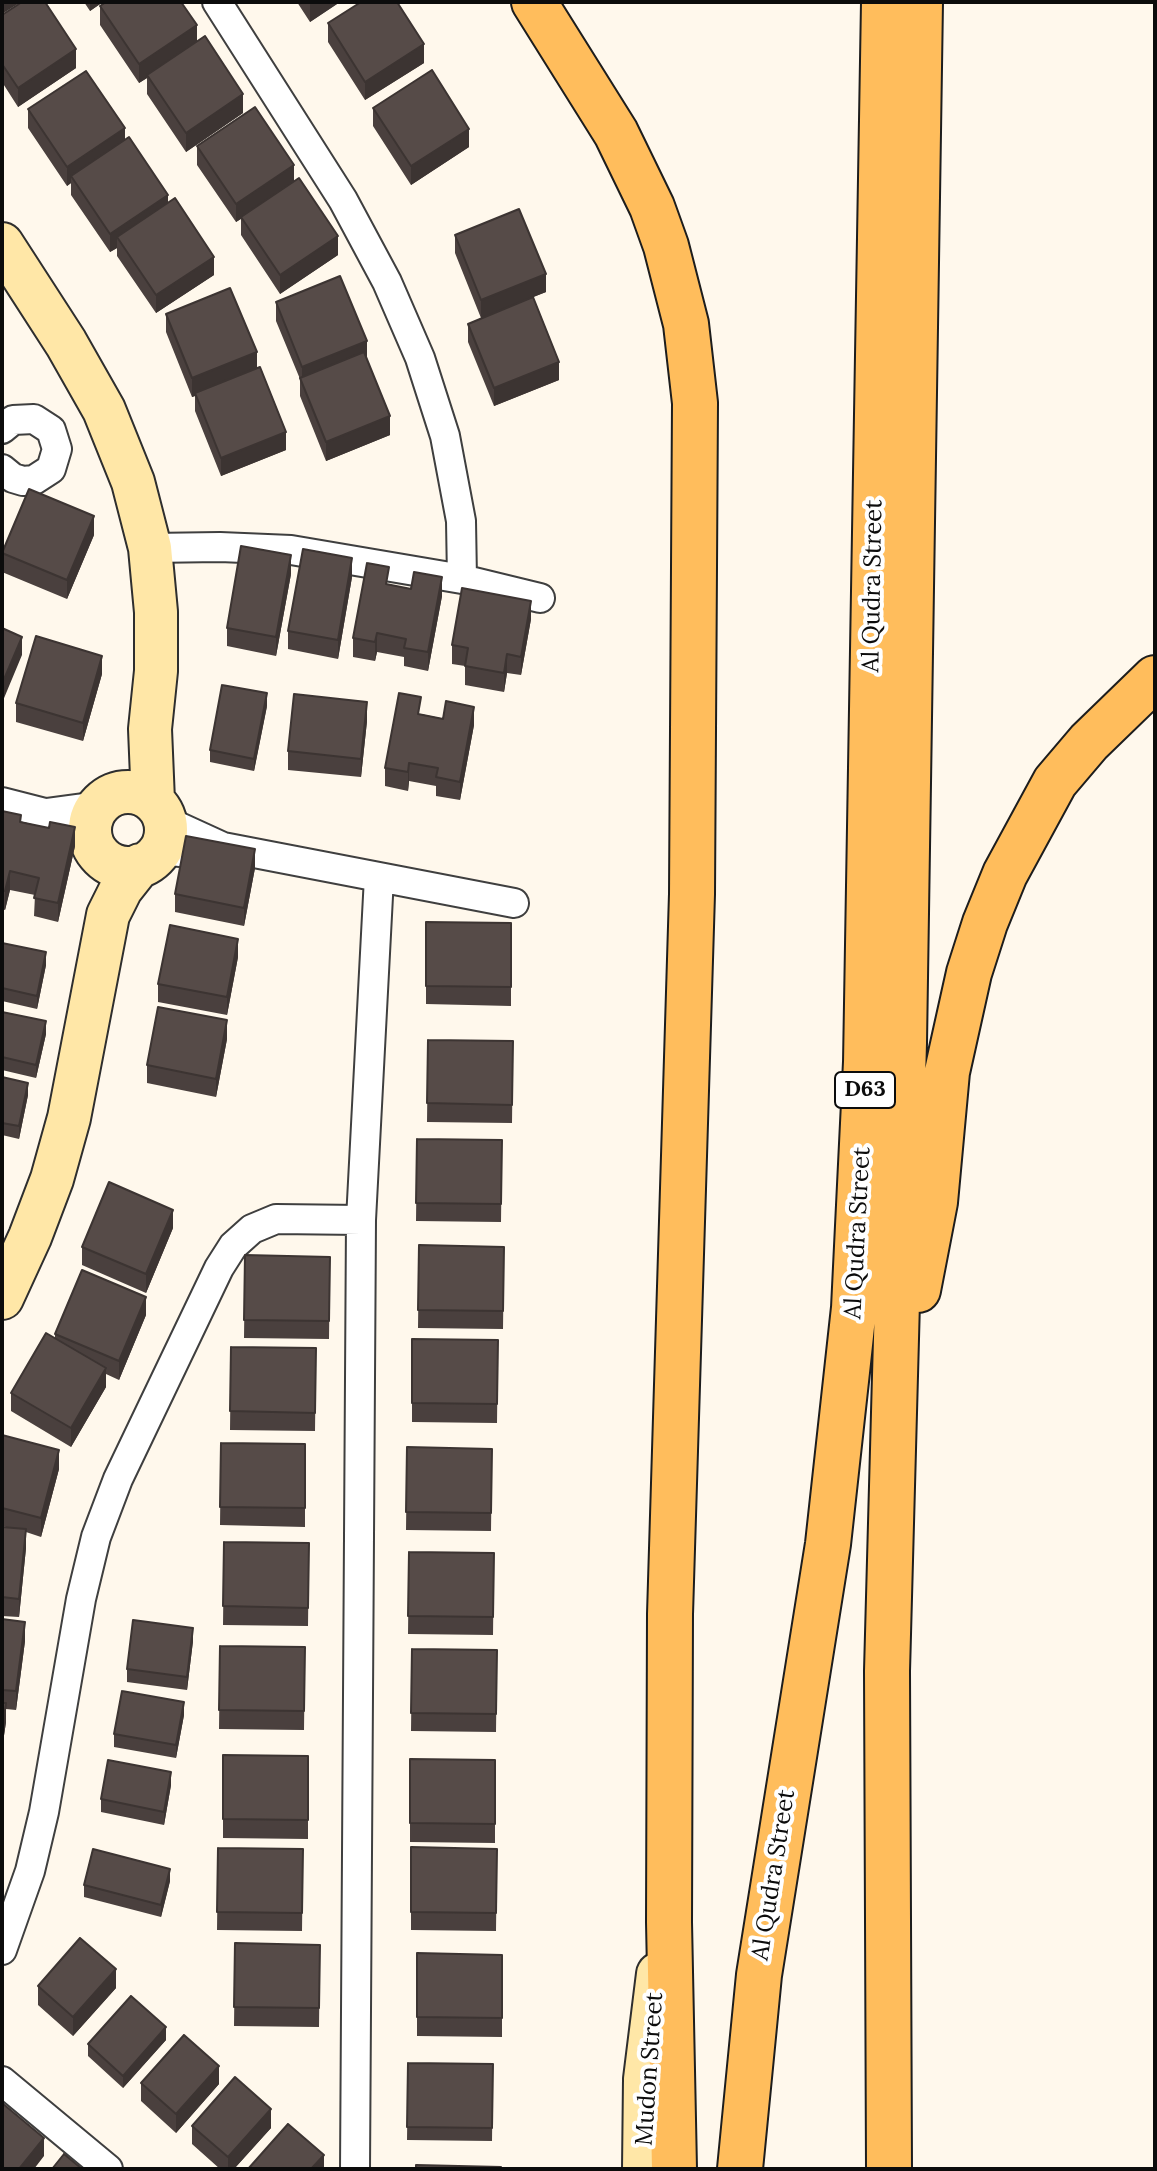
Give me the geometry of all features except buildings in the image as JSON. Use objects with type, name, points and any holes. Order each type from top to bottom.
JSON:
[{"type":"main road","points":[[534,2],[616,133],[652,207],[680,299],[690,351],[695,403],[691,909],[670,1614],[669,1922],[674,2169]]},
{"type":"main road","name":"Al Qudra Street","points":[[740,2169],[759,1975],[780,1828],[828,1544],[854,1308],[866,1062],[884,2]]},
{"type":"main road","name":"Al Qudra Street","points":[[889,2169],[887,1671],[897,1357],[920,2]]},
{"type":"main road","points":[[897,1357],[923,1273],[931,1230],[947,1072],[956,1022],[985,923],[1017,850],[1055,782],[1098,732],[1155,678]]},
{"type":"street","points":[[217,2],[343,200],[387,282],[420,358],[445,436],[461,521],[462,579]]},
{"type":"street","points":[[2,244],[66,343],[104,410],[133,482],[150,548],[156,612],[150,729],[128,827],[121,889],[108,915],[69,1118],[41,1208],[2,1298]]},
{"type":"street","points":[[2,429],[13,420],[34,419],[51,430],[57,449],[51,469],[34,480],[13,478],[2,469]]},
{"type":"street","points":[[150,548],[291,550],[462,579],[540,598]]},
{"type":"street","points":[[2,802],[45,813],[128,827],[191,853],[223,847],[514,903]]},
{"type":"street","points":[[355,2169],[361,1220],[379,877]]},
{"type":"street","points":[[2,1950],[30,1871],[44,1812],[81,1599],[96,1537],[118,1479],[219,1268],[233,1246],[252,1229],[276,1219],[361,1220]]},
{"type":"street","name":"Mudon Street","points":[[644,2169],[648,2039],[669,1922]]},
{"type":"street","points":[[2,2081],[108,2169]]}]
